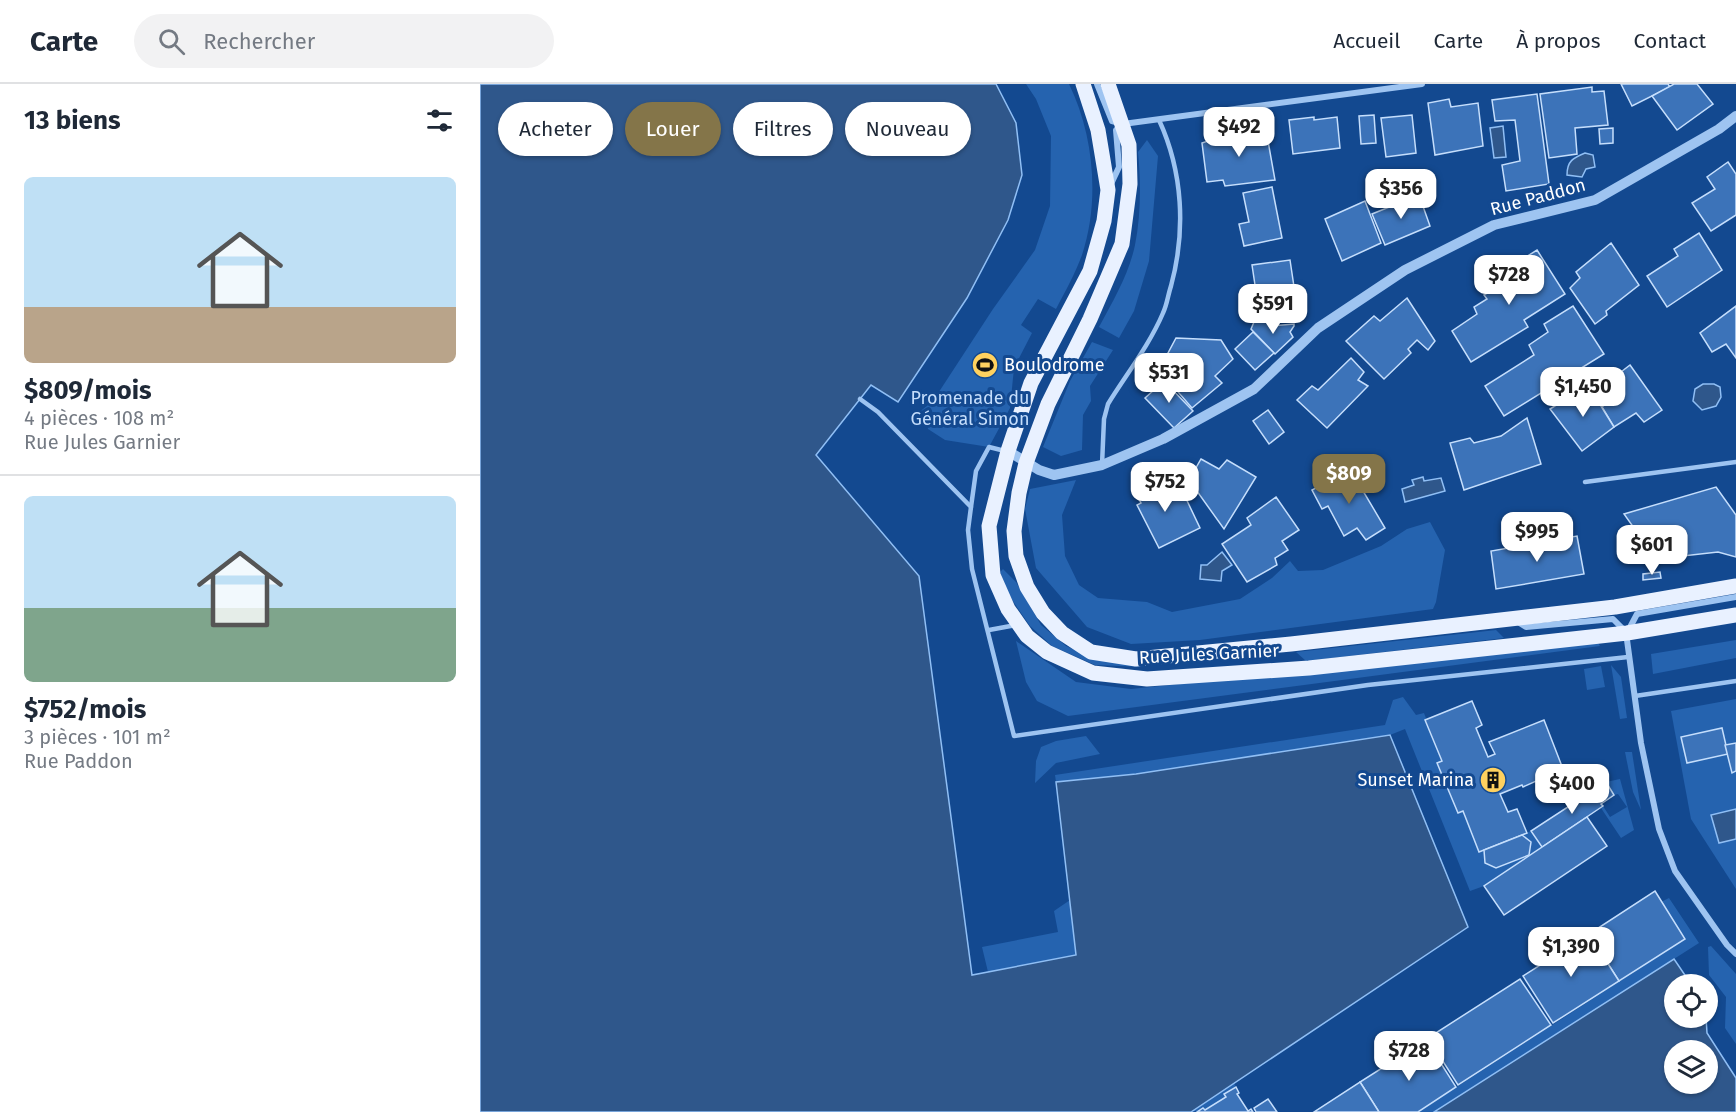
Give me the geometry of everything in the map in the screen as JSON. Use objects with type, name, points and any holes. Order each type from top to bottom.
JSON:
[{"type":"main road","name":"Rue Jules Garnier","points":[[1083,84],[1098,130],[1108,190],[1104,221],[1090,271],[1034,376],[1008,451],[989,526],[993,575],[1008,609],[1027,636],[1047,652],[1093,673],[1147,680],[1309,668],[1627,633],[1736,615]]},
{"type":"main road","name":"Rue Jules Garnier","points":[[1108,84],[1129,145],[1130,183],[1122,244],[1090,319],[1048,404],[1026,463],[1014,531],[1016,556],[1027,587],[1043,613],[1062,633],[1091,652],[1136,659],[1291,644],[1615,607],[1736,586]]},
{"type":"main road","points":[[1026,463],[1021,448],[1040,400],[1034,376]]},
{"type":"main road","points":[[1008,451],[1015,469],[1006,509],[1006,554],[1027,587]]},
{"type":"street","points":[[1097,84],[1112,121],[1123,124],[1422,84]]},
{"type":"street","name":"Rue Paddon","points":[[1008,451],[1026,463],[1054,475],[1102,465],[1163,439],[1254,389],[1318,328],[1405,270],[1494,225],[1595,200],[1719,129],[1736,116]]},
{"type":"street","points":[[1108,190],[1119,167],[1116,129],[1123,124]]},
{"type":"street","points":[[1736,597],[1637,614],[1627,633],[1628,657],[1641,743],[1659,829],[1676,871],[1727,945],[1736,954]]},
{"type":"street","points":[[1512,619],[1527,627],[1613,619],[1627,633]]},
{"type":"lane","points":[[1102,465],[1104,419],[1108,404],[1163,313],[1175,270],[1181,232],[1180,195],[1168,140],[1159,120]]},
{"type":"lane","points":[[860,399],[878,412],[970,507]]},
{"type":"lane","points":[[1008,451],[989,447],[976,471],[968,530],[972,568],[1014,736],[1368,685],[1628,657]]},
{"type":"lane","points":[[1585,482],[1736,462]]},
{"type":"lane","points":[[989,630],[1018,624]]},
{"type":"lane","points":[[1635,696],[1654,695],[1736,681]]},
{"type":"green space","name":"Promenade du Général Simon","points":[[1026,84],[1069,84],[1084,125],[1092,168],[1088,234],[1082,255],[1056,309],[1038,299],[1021,325],[1032,333],[1014,368],[1010,408],[989,447],[945,440],[928,429],[925,415],[917,414],[933,401],[1035,250],[1050,206],[1051,136],[1036,99]]},
{"type":"green space","points":[[1147,140],[1158,156],[1149,261],[1134,311],[1119,338],[1099,327],[1120,287],[1132,256],[1139,210],[1138,152]]},
{"type":"green space","points":[[1092,342],[1113,350],[1090,386],[1091,401],[1083,415],[1082,450],[1061,456],[1043,447],[1070,381]]},
{"type":"green space","points":[[1076,480],[1062,515],[1065,556],[1079,585],[1098,598],[1147,602],[1172,612],[1240,599],[1272,578],[1290,561],[1298,571],[1323,570],[1381,546],[1407,529],[1430,522],[1445,550],[1436,602],[1433,609],[1200,640],[1131,644],[1087,627],[1036,568],[1025,509],[1030,489]]},
{"type":"green space","points":[[1003,569],[1016,582],[1041,625],[1066,646],[1097,660],[1145,667],[1095,665],[1052,646],[1030,626],[1010,597],[1000,572]]},
{"type":"green space","points":[[1496,630],[1504,638],[1306,661],[1296,652]]},
{"type":"green space","points":[[1736,640],[1736,658],[1653,674],[1651,654]]},
{"type":"green space","points":[[1016,641],[1076,682],[1131,689],[1597,641],[1600,646],[1068,716],[1037,701],[1026,682]]},
{"type":"green space","points":[[1611,665],[1621,677],[1627,718],[1620,719]]},
{"type":"green space","points":[[1601,666],[1605,687],[1587,690],[1584,669]]},
{"type":"green space","points":[[1403,697],[1416,715],[1424,713],[1442,761],[1437,763],[1458,813],[1463,811],[1479,852],[1531,831],[1542,847],[1484,886],[1470,891],[1405,729],[1390,735],[1136,774],[1056,782],[1055,775],[1385,725],[1393,700]]},
{"type":"green space","points":[[1736,699],[1736,889],[1691,819],[1671,711]]},
{"type":"green space","points":[[1086,736],[1100,754],[1056,763],[1035,783],[1036,761],[1041,747],[1056,741]]},
{"type":"green space","points":[[1625,752],[1632,752],[1641,810],[1633,792]]},
{"type":"green space","points":[[1620,779],[1634,830],[1621,838],[1601,808],[1603,806],[1610,817],[1627,807],[1618,794],[1614,795],[1606,782]]},
{"type":"green space","points":[[1669,898],[1699,943],[1434,1112],[1418,1112],[1685,939],[1661,902]]},
{"type":"green space","points":[[1070,900],[1076,955],[988,972],[982,947],[1058,932],[1054,911]]},
{"type":"green space","points":[[1711,946],[1736,974],[1736,1044],[1725,1028],[1726,997],[1718,987],[1718,974],[1709,974],[1708,947]]},
{"type":"green space","points":[[1234,1083],[1236,1087],[1224,1094],[1226,1097],[1205,1110],[1191,1112]]},
{"type":"shaded area","points":[[480,84],[996,84],[1016,123],[1022,175],[1008,220],[967,298],[898,402],[871,385],[816,455],[919,576],[972,975],[1076,955],[1056,782],[1136,774],[1390,735],[1468,927],[1191,1112],[480,1112]]},
{"type":"shaded area","points":[[1503,126],[1506,157],[1494,158],[1490,128]]},
{"type":"shaded area","points":[[1585,153],[1593,155],[1595,167],[1586,169],[1582,177],[1567,175],[1568,166],[1572,161]]},
{"type":"shaded area","points":[[1703,384],[1714,384],[1720,387],[1721,397],[1716,406],[1702,410],[1693,401],[1695,389]]},
{"type":"shaded area","points":[[1423,477],[1424,481],[1441,478],[1445,491],[1405,502],[1402,489],[1414,485],[1412,480]]},
{"type":"shaded area","points":[[1222,552],[1232,565],[1222,571],[1221,581],[1200,579],[1201,565],[1207,565]]},
{"type":"shaded area","points":[[1736,809],[1736,839],[1719,843],[1711,815]]},
{"type":"shaded area","points":[[1674,959],[1684,974],[1664,974],[1664,1028],[1707,1028],[1712,1040],[1664,1040],[1664,1094],[1718,1094],[1718,1050],[1736,1078],[1736,1112],[1434,1112]]},
{"type":"building","points":[[1621,84],[1668,84],[1670,87],[1632,106]]},
{"type":"building","points":[[1674,84],[1697,84],[1713,104],[1677,130],[1652,96]]},
{"type":"building","points":[[1592,87],[1592,92],[1604,91],[1608,125],[1575,128],[1577,154],[1549,158],[1540,94]]},
{"type":"building","points":[[1537,94],[1549,184],[1506,191],[1502,165],[1520,161],[1515,120],[1495,121],[1492,100]]},
{"type":"building","points":[[1449,99],[1451,107],[1478,103],[1483,146],[1435,155],[1428,103]]},
{"type":"building","points":[[1374,115],[1376,143],[1361,144],[1359,116]]},
{"type":"building","points":[[1412,115],[1416,153],[1386,157],[1381,118]]},
{"type":"building","points":[[1314,117],[1314,120],[1337,117],[1340,148],[1293,154],[1289,120]]},
{"type":"building","points":[[1613,128],[1613,143],[1600,144],[1599,129]]},
{"type":"building","points":[[1266,130],[1275,180],[1225,186],[1223,180],[1207,182],[1202,143],[1211,140],[1211,136]]},
{"type":"building","points":[[1728,162],[1736,174],[1736,215],[1711,231],[1692,203],[1715,189],[1707,177]]},
{"type":"building","points":[[1272,187],[1282,238],[1244,246],[1239,224],[1249,222],[1243,193]]},
{"type":"building","points":[[1419,195],[1430,226],[1385,245],[1372,214]]},
{"type":"building","points":[[1365,201],[1381,243],[1342,261],[1325,219]]},
{"type":"building","points":[[1699,233],[1722,270],[1667,307],[1647,276],[1678,256],[1674,249]]},
{"type":"building","points":[[1611,243],[1639,285],[1606,311],[1607,315],[1595,324],[1570,288],[1580,278],[1576,272]]},
{"type":"building","points":[[1537,250],[1565,294],[1524,320],[1528,327],[1471,362],[1452,331],[1477,314],[1474,307],[1487,299],[1484,295],[1501,284],[1496,276]]},
{"type":"building","points":[[1290,260],[1296,300],[1258,305],[1252,265]]},
{"type":"building","points":[[1407,298],[1435,341],[1428,350],[1417,340],[1408,349],[1411,353],[1384,379],[1346,341],[1374,316],[1380,321]]},
{"type":"building","points":[[1573,306],[1604,354],[1504,416],[1485,386],[1534,355],[1529,345],[1548,332],[1544,324]]},
{"type":"building","points":[[1736,306],[1736,358],[1726,344],[1712,352],[1700,333]]},
{"type":"building","points":[[1268,321],[1269,326],[1294,324],[1290,332],[1293,337],[1275,354],[1251,329],[1254,322]]},
{"type":"building","points":[[1253,332],[1274,353],[1255,370],[1235,349]]},
{"type":"building","points":[[1176,338],[1221,340],[1233,359],[1215,376],[1222,383],[1192,408],[1159,370]]},
{"type":"building","points":[[1351,358],[1364,372],[1358,380],[1368,386],[1327,428],[1297,400],[1312,386],[1318,390]]},
{"type":"building","points":[[1630,365],[1662,410],[1644,422],[1636,413],[1614,427],[1602,407],[1608,402],[1604,396],[1616,386],[1612,379]]},
{"type":"building","points":[[1164,381],[1193,411],[1174,428],[1145,398]]},
{"type":"building","points":[[1588,385],[1614,427],[1582,451],[1550,409]]},
{"type":"building","points":[[1268,410],[1284,432],[1269,444],[1253,421]]},
{"type":"building","points":[[1527,418],[1541,464],[1464,490],[1450,443],[1470,438],[1474,443],[1501,436]]},
{"type":"building","points":[[1201,459],[1219,469],[1227,460],[1256,477],[1224,529],[1189,480]]},
{"type":"building","points":[[1350,469],[1385,528],[1366,540],[1357,528],[1344,536],[1328,506],[1322,509],[1312,490]]},
{"type":"building","points":[[1153,477],[1164,496],[1181,488],[1200,528],[1159,548],[1137,505],[1141,503],[1133,488]]},
{"type":"building","points":[[1716,487],[1736,515],[1736,557],[1718,552],[1656,559],[1624,514]]},
{"type":"building","points":[[1276,497],[1299,530],[1282,541],[1288,550],[1275,558],[1277,565],[1247,582],[1222,544],[1251,525],[1247,518]]},
{"type":"building","points":[[1577,536],[1584,574],[1496,589],[1491,551]]},
{"type":"building","points":[[1660,572],[1661,578],[1643,580],[1643,574]]},
{"type":"building","name":"Sunset Marina","points":[[1472,701],[1482,725],[1476,728],[1488,757],[1495,754],[1489,742],[1544,720],[1563,769],[1523,787],[1522,785],[1500,794],[1508,812],[1517,809],[1527,833],[1479,852],[1463,811],[1458,813],[1437,763],[1442,761],[1425,720]]},
{"type":"building","points":[[1722,728],[1728,754],[1687,763],[1681,737]]},
{"type":"building","points":[[1736,743],[1736,771],[1732,773],[1725,745]]},
{"type":"building","points":[[1606,782],[1614,795],[1601,804],[1603,806],[1542,847],[1531,831]]},
{"type":"building","points":[[1587,817],[1607,846],[1504,915],[1484,886]]},
{"type":"building","points":[[1522,835],[1531,842],[1529,855],[1496,868],[1485,863],[1484,850]]},
{"type":"building","points":[[1655,891],[1685,939],[1619,981],[1589,934]]},
{"type":"building","points":[[1589,934],[1619,981],[1553,1023],[1523,976]]},
{"type":"building","points":[[1520,979],[1551,1025],[1458,1085],[1428,1038]]},
{"type":"building","points":[[1426,1040],[1456,1087],[1418,1112],[1379,1112],[1360,1082]]},
{"type":"building","points":[[1360,1082],[1379,1112],[1314,1112]]},
{"type":"building","points":[[1236,1087],[1239,1093],[1237,1094],[1248,1111],[1251,1109],[1253,1112],[1197,1112],[1203,1108],[1205,1110],[1226,1097],[1224,1094]]},
{"type":"building","points":[[1268,1099],[1277,1112],[1256,1112],[1254,1108]]},
{"type":"place","name":"Boulodrome","points":[[985,365]]},
{"type":"place","name":"Sunset Marina","points":[[1493,780]]}]
